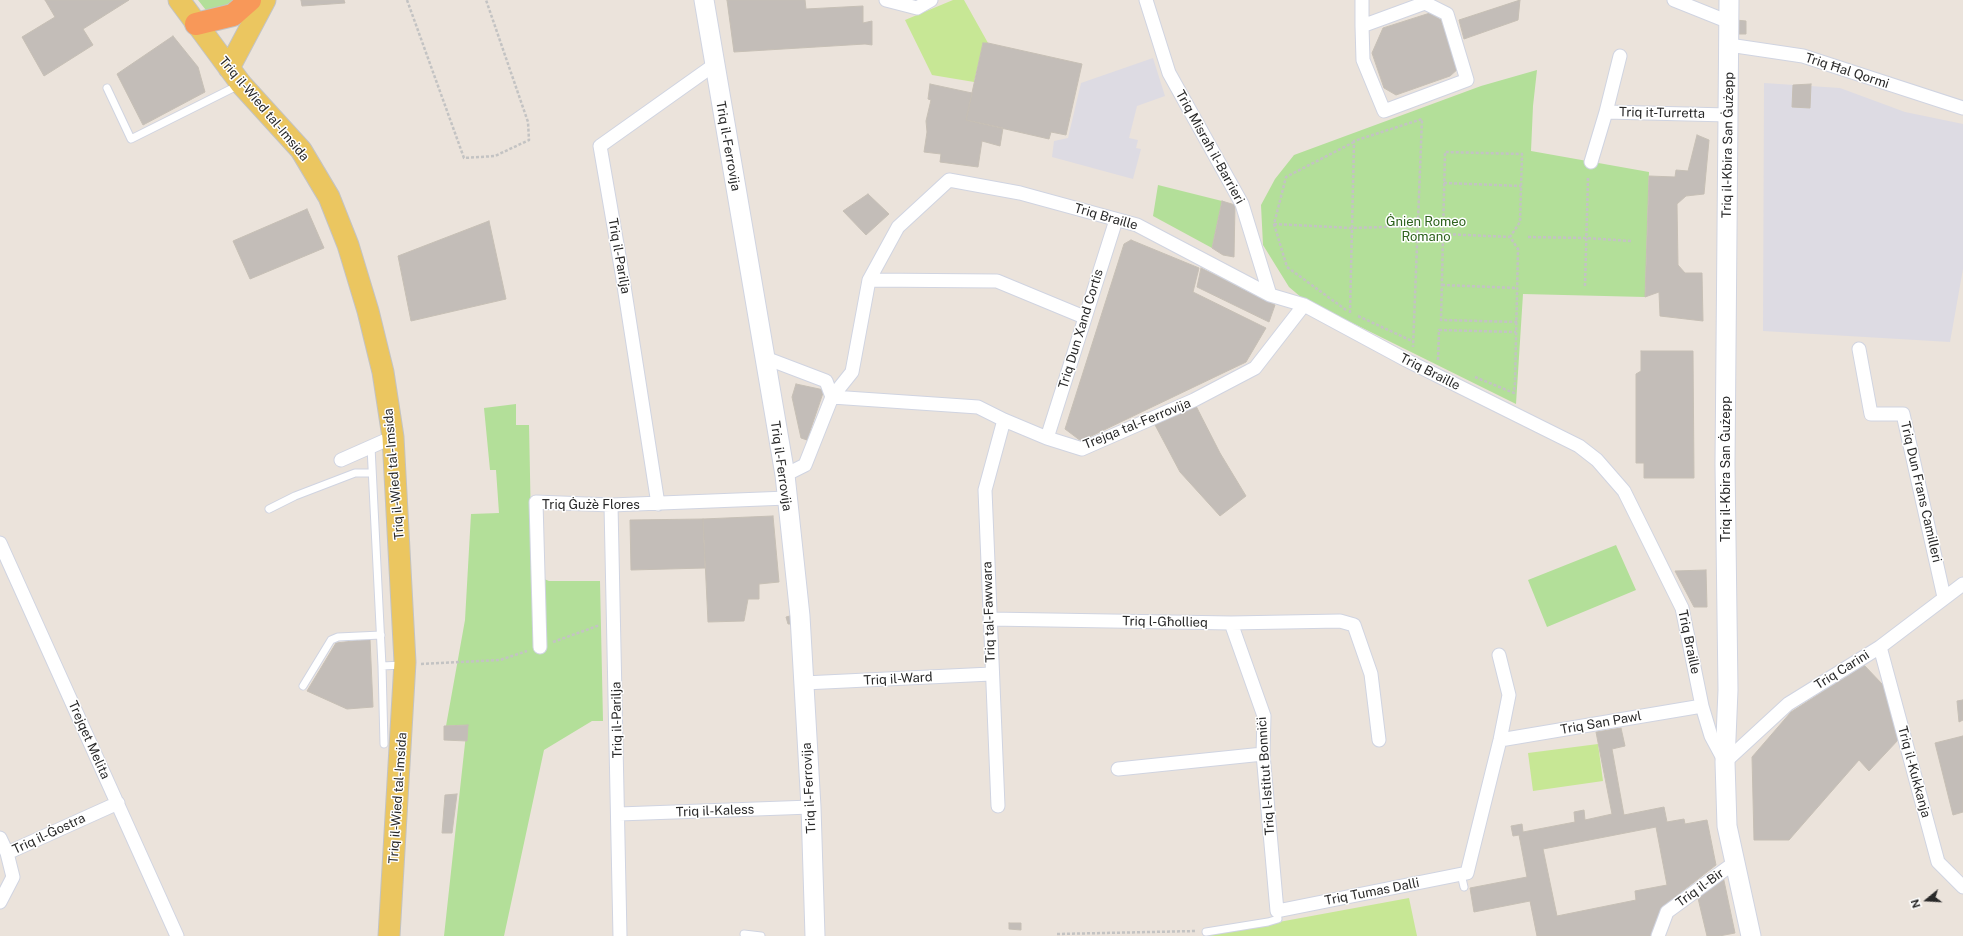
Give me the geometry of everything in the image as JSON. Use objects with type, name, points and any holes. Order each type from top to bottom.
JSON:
[{"type":"highway","points":[[196,24],[233,15],[250,0]]},
{"type":"main road","name":"Triq il-Wied tal-Imsida","points":[[179,0],[235,76],[301,150],[329,197],[348,245],[368,311],[383,372],[393,437],[405,664],[389,936]]},
{"type":"main road","points":[[235,76],[265,0]]},
{"type":"main road","name":"Triq il-Ferrovija","points":[[704,0],[785,475],[800,616],[811,808],[815,936]]},
{"type":"main road","name":"Triq il-Kbira San Ġużepp","points":[[1729,0],[1725,464],[1728,690],[1725,762],[1726,826],[1751,936]]},
{"type":"street","points":[[886,0],[917,8],[931,0]]},
{"type":"street","name":"Triq Misraħ il-Barrieri","points":[[1146,0],[1169,73],[1242,204],[1270,295]]},
{"type":"street","points":[[1362,0],[1362,26],[1363,60],[1384,111],[1467,80],[1447,14],[1424,3],[1362,26]]},
{"type":"street","points":[[1674,0],[1729,22]]},
{"type":"street","name":"Triq Ħal Qormi","points":[[1729,45],[1803,56],[1963,108]]},
{"type":"street","name":"Triq it-Turretta","points":[[1620,56],[1606,112],[1728,115]]},
{"type":"street","name":"Triq il-Parilja","points":[[658,504],[622,272],[600,146],[714,65]]},
{"type":"street","points":[[1591,162],[1606,112]]},
{"type":"street","name":"Triq Braille","points":[[869,280],[898,227],[949,180],[1020,194],[1116,220],[1137,224],[1270,295],[1304,305],[1406,360],[1599,456],[1624,491],[1682,608],[1702,706],[1710,736],[1725,762]]},
{"type":"street","name":"Triq Dun Xand Cortis","points":[[1047,438],[1084,317],[1116,220]]},
{"type":"street","points":[[785,475],[805,465],[832,397],[852,372],[869,280],[997,282],[1084,317]]},
{"type":"street","name":"Trejqa tal-Ferrovija","points":[[832,397],[978,406],[1004,420],[1047,438],[1082,449],[1194,400],[1255,368],[1304,305]]},
{"type":"street","name":"Triq Dun Frans Camilleri","points":[[1859,349],[1871,414],[1903,414],[1944,598]]},
{"type":"street","points":[[764,357],[826,381],[832,397]]},
{"type":"street","name":"Triq tal-Fawwara","points":[[998,806],[991,674],[985,490],[1004,420]]},
{"type":"street","points":[[341,460],[393,437]]},
{"type":"street","name":"Triq Ġużè Flores","points":[[540,647],[536,502],[612,505],[787,498]]},
{"type":"street","name":"Triq il-Parilja","points":[[612,505],[619,814],[620,936]]},
{"type":"street","name":"Trejqet Melita","points":[[0,543],[177,933]]},
{"type":"street","name":"Triq Carini","points":[[1725,762],[1788,704],[1880,647],[1963,584]]},
{"type":"street","name":"Triq l-Għollieq","points":[[990,619],[1231,623],[1340,621],[1354,625],[1371,674],[1379,740]]},
{"type":"street","name":"Triq l-Istitut Bonniċi","points":[[1231,623],[1264,716],[1263,754],[1276,911]]},
{"type":"street","name":"Triq il-Kukkanja","points":[[1880,647],[1938,862],[1963,887]]},
{"type":"street","points":[[1499,655],[1509,695],[1500,740]]},
{"type":"street","name":"Triq il-Ward","points":[[804,684],[991,674]]},
{"type":"street","name":"Triq San Pawl","points":[[1500,740],[1702,706]]},
{"type":"street","name":"Triq Tumas Dalli","points":[[1276,911],[1464,878],[1500,740]]},
{"type":"street","points":[[1118,769],[1263,754]]},
{"type":"street","name":"Triq il-Ġostra","points":[[0,902],[13,877],[7,853],[118,803]]},
{"type":"street","name":"Triq il-Kaless","points":[[619,814],[811,808]]},
{"type":"street","points":[[0,838],[7,853]]},
{"type":"street","name":"Triq il-Bir","points":[[1658,936],[1667,912],[1734,863]]},
{"type":"lane","points":[[107,88],[131,139],[235,76]]},
{"type":"lane","points":[[371,447],[381,635],[384,744]]},
{"type":"lane","points":[[269,509],[295,496],[355,474],[372,473]]},
{"type":"lane","points":[[303,686],[331,640],[338,637],[381,635]]},
{"type":"lane","points":[[382,666],[405,664]]},
{"type":"lane","points":[[1206,932],[1268,922],[1278,919],[1276,911]]},
{"type":"lane","points":[[744,934],[761,936]]},
{"type":"path","points":[[407,0],[464,158],[495,156],[529,140],[528,122],[486,0]]},
{"type":"path","points":[[1422,119],[1412,341],[1349,312],[1287,267],[1274,224],[1286,177],[1354,142],[1422,119]]},
{"type":"path","points":[[1349,312],[1354,142]]},
{"type":"path","points":[[1510,237],[1520,222],[1522,154],[1445,152],[1441,320],[1516,322]]},
{"type":"path","points":[[1585,286],[1588,178]]},
{"type":"path","points":[[1444,183],[1521,186]]},
{"type":"path","points":[[1274,224],[1351,228],[1418,226]]},
{"type":"path","points":[[1443,234],[1510,237]]},
{"type":"path","points":[[1472,376],[1514,393],[1518,249],[1510,237]]},
{"type":"path","points":[[1528,237],[1586,238],[1631,241]]},
{"type":"path","points":[[1442,285],[1517,288]]},
{"type":"path","points":[[1438,361],[1439,330],[1516,332]]},
{"type":"path","points":[[405,664],[500,660],[615,619]]},
{"type":"path","points":[[1057,934],[1206,932]]},
{"type":"shaded area","points":[[1153,58],[1165,96],[1137,106],[1129,138],[1138,140],[1136,148],[1141,149],[1133,179],[1052,157],[1054,141],[1068,138],[1081,83]]},
{"type":"shaded area","points":[[1764,83],[1840,88],[1905,112],[1963,124],[1963,269],[1950,342],[1763,331]]},
{"type":"green space","points":[[198,0],[246,0],[209,14]]},
{"type":"green space","points":[[953,0],[964,0],[988,43],[983,44],[974,82],[932,75],[905,20]]},
{"type":"green space","name":"Ġnien Romeo Romano","points":[[1537,70],[1533,106],[1531,151],[1649,172],[1645,297],[1523,294],[1516,404],[1302,298],[1289,287],[1263,245],[1261,205],[1275,179],[1294,155],[1481,86]]},
{"type":"green space","points":[[1158,185],[1222,201],[1212,248],[1153,216]]},
{"type":"green space","points":[[516,404],[516,425],[529,425],[532,574],[549,581],[600,581],[603,721],[592,721],[544,750],[504,936],[444,936],[467,725],[446,726],[465,620],[471,514],[499,513],[496,470],[490,470],[484,408]]},
{"type":"green space","points":[[1616,545],[1636,590],[1547,627],[1528,580]]},
{"type":"green space","points":[[1598,744],[1603,781],[1533,791],[1528,753]]},
{"type":"green space","points":[[1409,898],[1417,936],[1203,936]]},
{"type":"building","points":[[45,0],[129,0],[83,29],[93,45],[44,76],[22,37],[55,17]]},
{"type":"building","points":[[301,0],[344,0],[345,3],[302,6]]},
{"type":"building","points":[[727,0],[805,0],[806,9],[863,6],[863,23],[872,21],[872,45],[865,44],[734,52]]},
{"type":"building","points":[[1520,0],[1518,20],[1464,39],[1459,20]]},
{"type":"building","points":[[1430,13],[1441,20],[1459,68],[1450,76],[1396,95],[1384,88],[1372,53],[1383,28]]},
{"type":"building","points":[[1736,20],[1746,21],[1746,34],[1735,34]]},
{"type":"building","points":[[173,36],[198,67],[205,92],[143,125],[117,74]]},
{"type":"building","points":[[983,43],[1082,64],[1066,135],[1051,132],[1049,139],[966,120]]},
{"type":"building","points":[[930,84],[972,93],[966,120],[1003,128],[1000,146],[982,141],[978,167],[940,162],[941,154],[924,152],[927,132],[926,121],[931,100],[928,99]]},
{"type":"building","points":[[1811,84],[1810,108],[1792,107],[1793,85]]},
{"type":"building","points":[[1697,135],[1709,140],[1704,194],[1686,196],[1677,204],[1678,265],[1685,273],[1702,273],[1703,321],[1660,316],[1659,292],[1645,297],[1649,176],[1675,177],[1676,170],[1688,171]]},
{"type":"building","points":[[868,194],[889,214],[866,235],[843,211]]},
{"type":"building","points":[[1222,201],[1235,205],[1234,257],[1223,255],[1212,248]]},
{"type":"building","points":[[307,209],[324,248],[250,279],[233,241]]},
{"type":"building","points":[[489,221],[506,299],[411,321],[398,256]]},
{"type":"building","points":[[1131,240],[1199,268],[1193,292],[1266,328],[1246,362],[1081,441],[1065,429],[1124,244]]},
{"type":"building","points":[[1201,268],[1275,305],[1269,322],[1197,287]]},
{"type":"building","points":[[1641,351],[1693,351],[1694,478],[1644,478],[1644,463],[1636,463],[1636,374],[1641,371]]},
{"type":"building","points":[[796,384],[824,390],[807,440],[801,438],[792,397]]},
{"type":"building","points":[[1196,406],[1220,453],[1246,496],[1220,516],[1180,472],[1154,423]]},
{"type":"building","points":[[773,516],[779,582],[759,584],[759,599],[748,599],[744,621],[708,622],[703,519]]},
{"type":"building","points":[[703,519],[705,568],[631,570],[630,520]]},
{"type":"building","points":[[1706,570],[1707,607],[1694,607],[1675,571]]},
{"type":"building","points":[[790,616],[791,624],[788,624],[786,617]]},
{"type":"building","points":[[370,639],[373,707],[347,709],[307,691],[336,643]]},
{"type":"building","points":[[1864,665],[1883,685],[1899,739],[1869,771],[1859,760],[1789,840],[1754,840],[1752,757],[1791,712]]},
{"type":"building","points":[[1963,700],[1963,720],[1959,722],[1957,701]]},
{"type":"building","points":[[468,725],[467,741],[444,740],[444,726]]},
{"type":"building","points":[[1621,728],[1625,746],[1612,749],[1624,815],[1664,807],[1667,822],[1684,819],[1685,824],[1707,820],[1716,865],[1662,907],[1653,936],[1537,936],[1530,901],[1474,912],[1470,888],[1527,877],[1519,835],[1513,836],[1511,826],[1522,824],[1523,832],[1575,822],[1574,812],[1584,810],[1585,820],[1612,814],[1596,732]],"holes":[[[1656,827],[1667,885],[1635,891],[1636,900],[1557,916],[1543,849]]]},
{"type":"building","points":[[1963,736],[1963,812],[1953,815],[1935,743]]},
{"type":"building","points":[[457,794],[452,833],[442,833],[445,795]]},
{"type":"building","points":[[1723,876],[1735,933],[1719,936],[1707,936],[1697,894]]},
{"type":"building","points":[[1009,923],[1021,923],[1021,930],[1009,929]]}]
